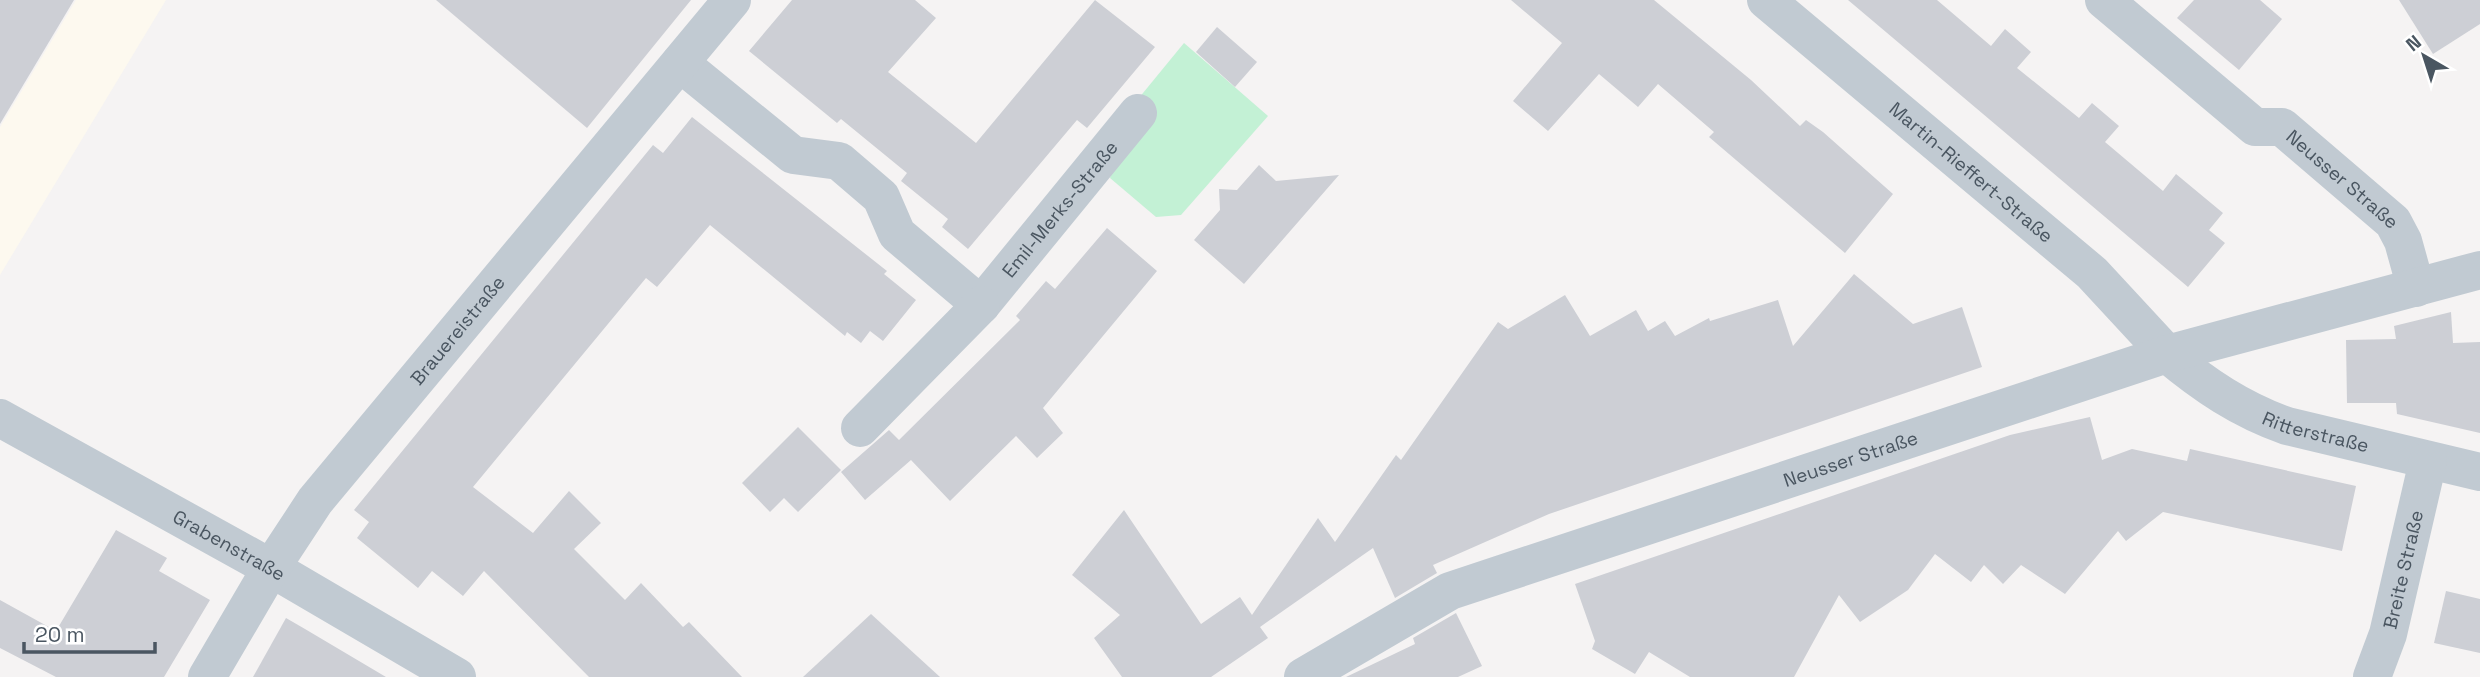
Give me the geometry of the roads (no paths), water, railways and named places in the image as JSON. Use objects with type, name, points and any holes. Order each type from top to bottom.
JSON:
[{"type":"street","name":"Brauereistraße","points":[[207,677],[271,568],[335,475],[732,0]]},
{"type":"street","name":"Martin-Rieffert-Straße","points":[[1766,0],[2092,273],[2167,355]]},
{"type":"street","name":"Neusser Straße","points":[[2104,0],[2255,127],[2282,127],[2378,206],[2399,231],[2416,288]]},
{"type":"street","points":[[680,63],[793,155],[839,161],[881,197],[897,234],[981,305]]},
{"type":"street","name":"Emil-Merks-Straße","points":[[860,428],[981,305],[1138,113]]},
{"type":"street","name":"Neusser Straße","points":[[1303,677],[1450,591],[2167,355],[2480,270]]},
{"type":"street","name":"Ritterstraße","points":[[2167,355],[2211,389],[2263,418],[2480,472]]},
{"type":"street","name":"Grabenstraße","points":[[0,418],[271,568],[457,677]]},
{"type":"street","name":"Breite Straße","points":[[2372,677],[2388,634],[2428,461]]}]
